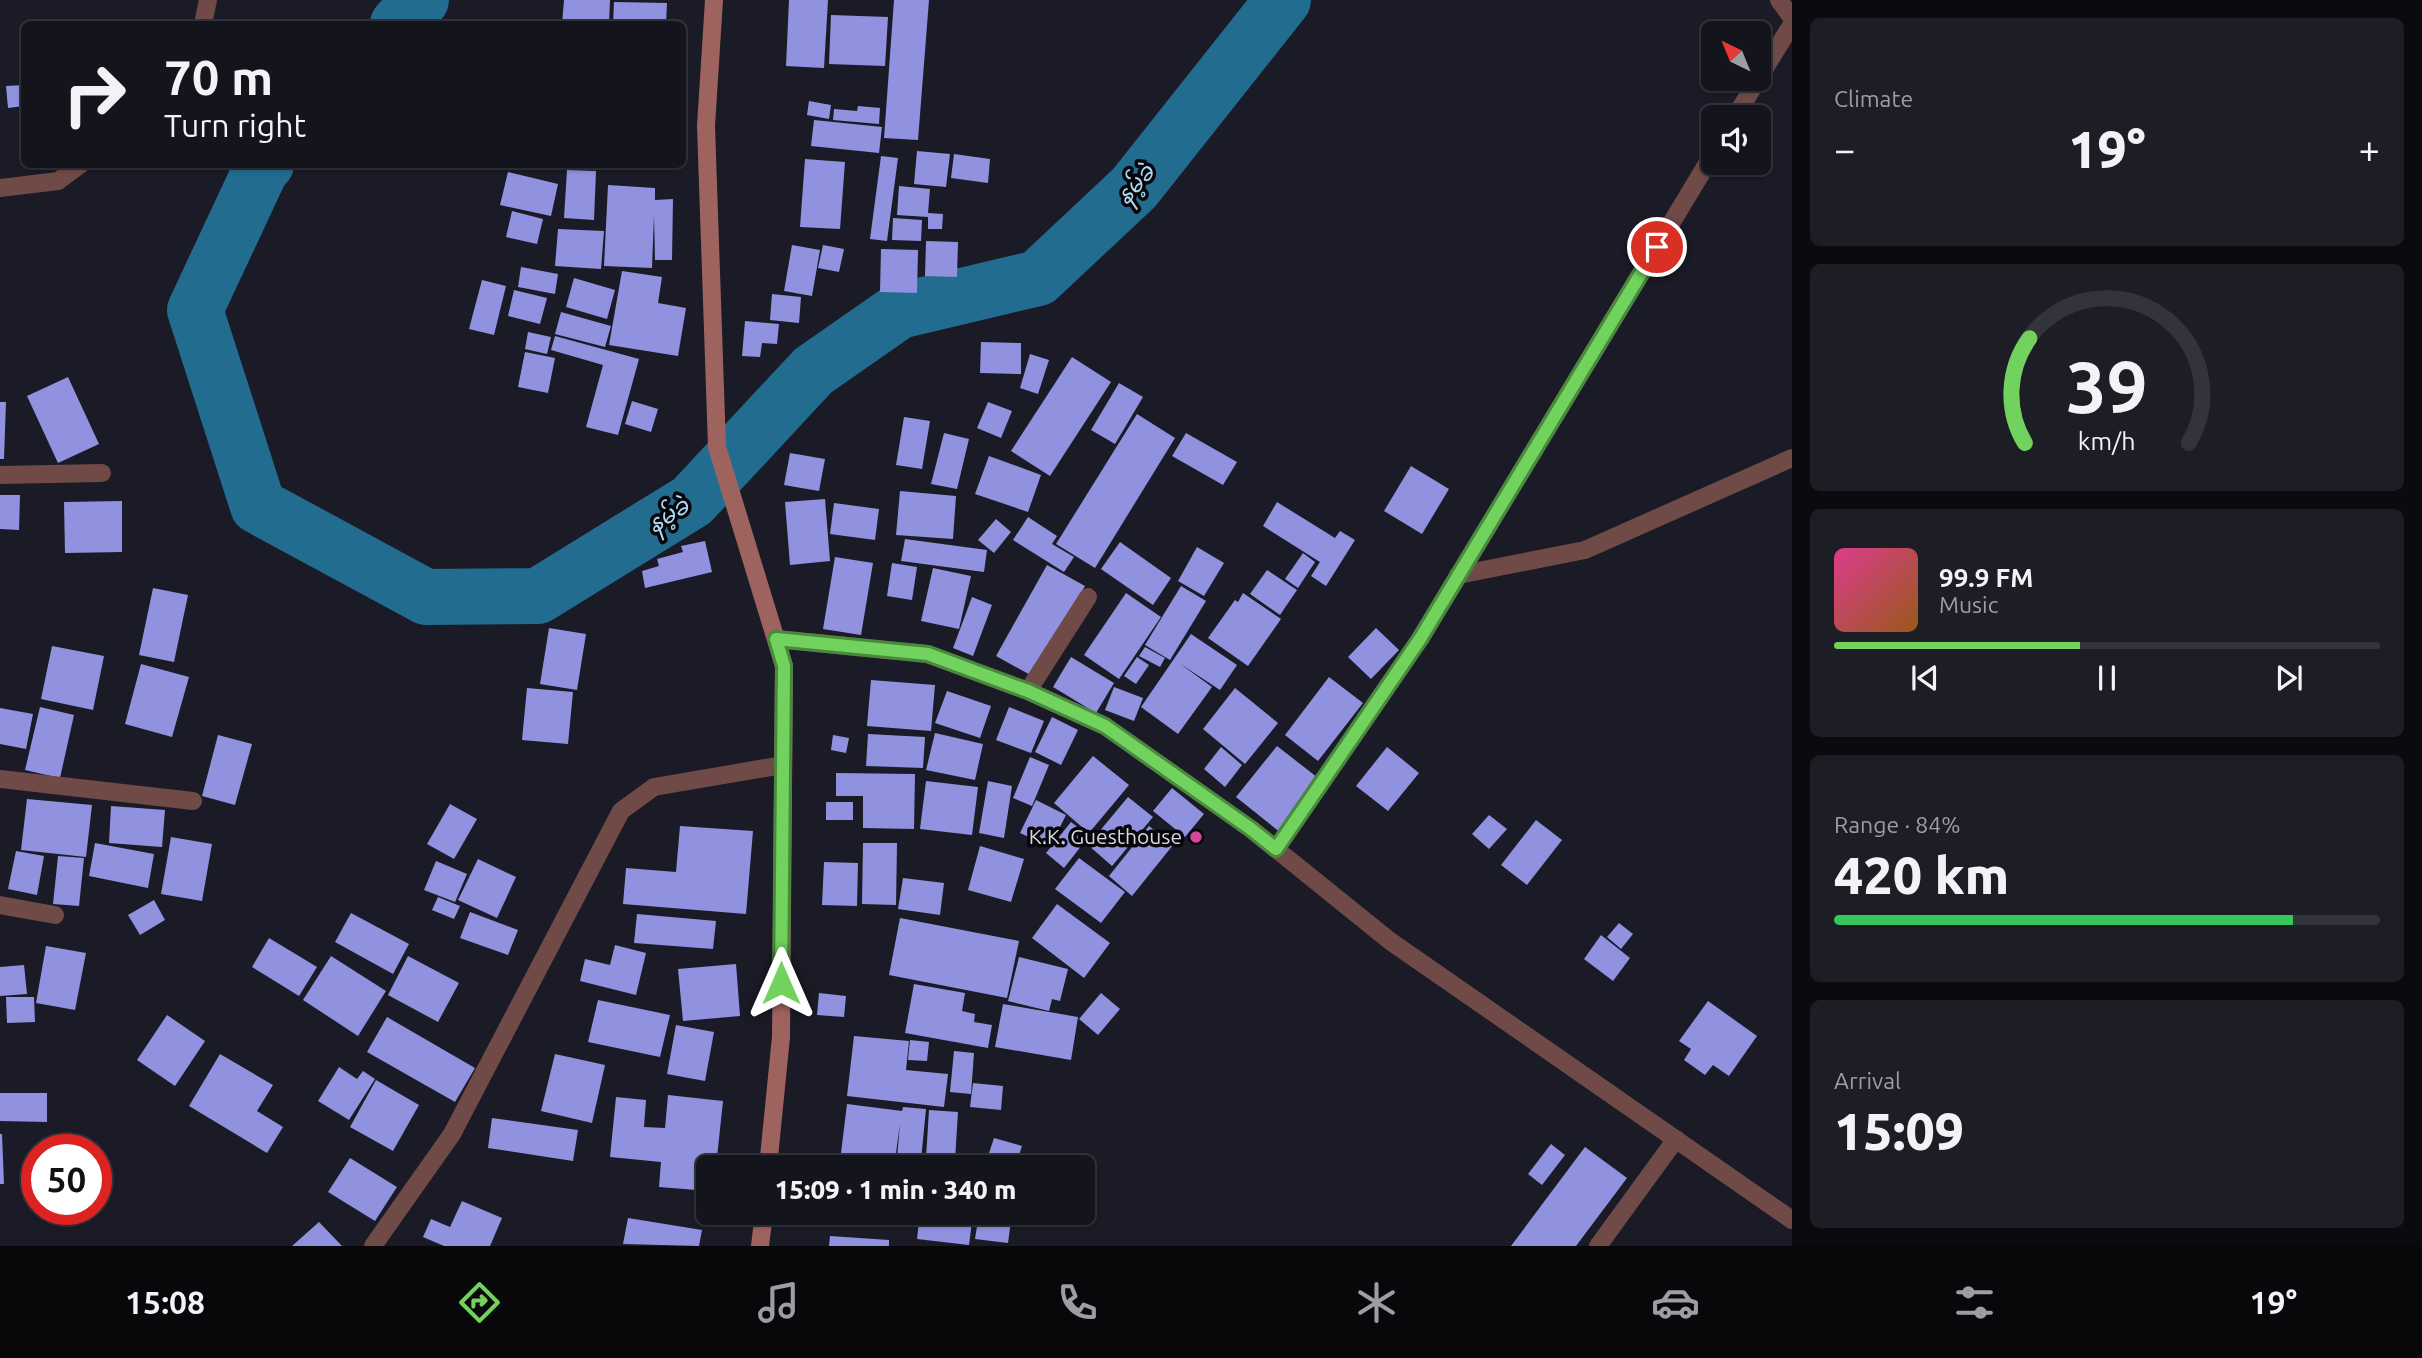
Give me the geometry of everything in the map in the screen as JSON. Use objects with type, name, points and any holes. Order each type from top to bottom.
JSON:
[{"type":"main road","points":[[714,0],[706,126],[716,447],[784,666],[781,1038],[769,1155]]},
{"type":"main road","points":[[761,1246],[763,1225]]},
{"type":"street","points":[[204,21],[208,0]]},
{"type":"street","points":[[1779,0],[1792,18]]},
{"type":"street","points":[[1742,105],[1792,24]]},
{"type":"street","points":[[0,188],[58,181],[76,168]]},
{"type":"street","points":[[1276,849],[1420,639],[1701,174]]},
{"type":"street","points":[[1458,575],[1585,550],[1792,458]]},
{"type":"street","points":[[0,475],[102,473]]},
{"type":"street","points":[[1028,691],[1088,597]]},
{"type":"street","points":[[776,639],[928,654],[1028,691],[1105,726],[1251,829],[1390,941],[1792,1220]]},
{"type":"street","points":[[373,1246],[452,1135],[621,811],[654,787],[783,765]]},
{"type":"street","points":[[0,779],[193,801]]},
{"type":"street","points":[[0,905],[55,915]]},
{"type":"street","points":[[1598,1246],[1676,1139]]},
{"type":"building","points":[[564,0],[610,0],[609,21],[562,21]]},
{"type":"building","points":[[789,0],[828,0],[824,68],[786,66]]},
{"type":"building","points":[[894,0],[929,0],[918,140],[884,138]]},
{"type":"building","points":[[614,2],[667,3],[666,21],[613,21]]},
{"type":"building","points":[[831,15],[888,17],[885,66],[829,64]]},
{"type":"building","points":[[21,85],[21,106],[8,108],[6,86]]},
{"type":"building","points":[[809,101],[831,105],[829,119],[807,115]]},
{"type":"building","points":[[858,106],[880,108],[879,124],[833,120],[834,109],[857,111]]},
{"type":"building","points":[[814,120],[882,127],[879,153],[811,146]]},
{"type":"building","points":[[917,151],[950,154],[946,187],[914,184]]},
{"type":"building","points":[[954,154],[990,159],[988,183],[951,178]]},
{"type":"building","points":[[881,156],[898,158],[887,241],[870,239]]},
{"type":"building","points":[[805,159],[845,162],[840,229],[800,227]]},
{"type":"building","points":[[567,170],[596,171],[594,220],[564,218]]},
{"type":"building","points":[[508,172],[558,184],[551,216],[500,205]]},
{"type":"building","points":[[608,185],[655,188],[655,200],[673,199],[672,260],[655,260],[654,215],[652,268],[604,266]]},
{"type":"building","points":[[899,186],[930,189],[928,213],[943,214],[942,229],[928,229],[928,217],[897,215]]},
{"type":"building","points":[[512,211],[543,219],[537,244],[506,237]]},
{"type":"building","points":[[893,218],[922,220],[921,241],[892,240]]},
{"type":"building","points":[[558,229],[604,231],[601,269],[555,266]]},
{"type":"building","points":[[926,241],[958,242],[957,277],[925,276]]},
{"type":"building","points":[[792,245],[820,250],[812,296],[784,291]]},
{"type":"building","points":[[823,245],[844,249],[839,272],[818,268]]},
{"type":"building","points":[[881,249],[918,250],[917,293],[880,292]]},
{"type":"building","points":[[521,267],[558,274],[555,294],[518,287]]},
{"type":"building","points":[[622,271],[662,277],[658,303],[686,308],[678,356],[609,345]]},
{"type":"building","points":[[574,278],[615,290],[607,319],[566,307]]},
{"type":"building","points":[[482,280],[506,286],[494,335],[469,329]]},
{"type":"building","points":[[514,290],[547,298],[540,324],[508,316]]},
{"type":"building","points":[[772,294],[801,297],[799,323],[770,320]]},
{"type":"building","points":[[561,312],[611,326],[605,347],[555,334]]},
{"type":"building","points":[[745,321],[779,324],[777,344],[762,343],[760,357],[742,356]]},
{"type":"building","points":[[528,332],[551,337],[547,354],[525,349]]},
{"type":"building","points":[[555,336],[639,359],[618,435],[586,427],[603,365],[551,350]]},
{"type":"building","points":[[981,342],[1021,343],[1021,374],[980,373]]},
{"type":"building","points":[[525,352],[555,358],[548,393],[518,387]]},
{"type":"building","points":[[1030,354],[1049,360],[1038,394],[1020,388]]},
{"type":"building","points":[[1072,357],[1111,382],[1050,476],[1011,451]]},
{"type":"building","points":[[68,377],[99,444],[58,463],[27,396]]},
{"type":"building","points":[[1119,383],[1143,397],[1115,444],[1091,430]]},
{"type":"building","points":[[632,401],[658,409],[651,432],[625,424]]},
{"type":"building","points":[[0,402],[6,402],[4,459],[0,459]]},
{"type":"building","points":[[988,402],[1012,411],[1001,438],[977,428]]},
{"type":"building","points":[[1137,414],[1175,438],[1095,568],[1056,544]]},
{"type":"building","points":[[904,417],[930,421],[922,469],[896,465]]},
{"type":"building","points":[[944,433],[969,439],[957,489],[931,484]]},
{"type":"building","points":[[1186,433],[1237,462],[1223,485],[1172,456]]},
{"type":"building","points":[[790,453],[825,459],[819,491],[784,485]]},
{"type":"building","points":[[989,456],[1041,475],[1028,512],[975,494]]},
{"type":"building","points":[[1411,466],[1449,489],[1422,534],[1384,511]]},
{"type":"building","points":[[900,491],[956,496],[953,539],[896,535]]},
{"type":"building","points":[[0,495],[20,495],[19,530],[0,529]]},
{"type":"building","points":[[825,499],[830,561],[790,565],[785,502]]},
{"type":"building","points":[[122,501],[122,552],[65,553],[64,502]]},
{"type":"building","points":[[1277,502],[1335,538],[1340,531],[1355,540],[1326,586],[1311,576],[1320,562],[1263,526]]},
{"type":"building","points":[[834,503],[879,509],[875,540],[830,534]]},
{"type":"building","points":[[1028,517],[1057,536],[1052,544],[1074,557],[1064,572],[1013,540]]},
{"type":"building","points":[[996,519],[1011,532],[994,553],[978,540]]},
{"type":"building","points":[[905,539],[987,550],[984,572],[901,561]]},
{"type":"building","points":[[705,541],[712,572],[645,588],[642,571],[659,566],[657,559],[683,552],[681,546]]},
{"type":"building","points":[[1120,542],[1171,578],[1153,605],[1101,569]]},
{"type":"building","points":[[1197,547],[1224,563],[1204,596],[1178,581]]},
{"type":"building","points":[[1303,553],[1315,562],[1298,588],[1285,579]]},
{"type":"building","points":[[835,557],[873,563],[861,635],[823,629]]},
{"type":"building","points":[[892,563],[917,567],[912,600],[887,596]]},
{"type":"building","points":[[1047,565],[1085,586],[1034,677],[996,656]]},
{"type":"building","points":[[933,568],[971,576],[959,629],[921,621]]},
{"type":"building","points":[[1267,570],[1297,590],[1280,615],[1250,594]]},
{"type":"building","points":[[1181,586],[1206,601],[1170,660],[1145,645]]},
{"type":"building","points":[[153,588],[188,595],[174,662],[139,655]]},
{"type":"building","points":[[1126,593],[1161,617],[1119,679],[1084,655]]},
{"type":"building","points":[[1243,593],[1281,619],[1248,666],[1208,638]]},
{"type":"building","points":[[972,597],[992,605],[973,656],[953,648]]},
{"type":"building","points":[[549,628],[586,634],[577,690],[540,684]]},
{"type":"building","points":[[1376,628],[1399,650],[1371,679],[1348,657]]},
{"type":"building","points":[[1191,634],[1237,665],[1220,690],[1179,663],[1212,687],[1178,734],[1141,707]]},
{"type":"building","points":[[52,646],[104,656],[93,710],[41,699]]},
{"type":"building","points":[[1145,647],[1165,658],[1160,667],[1139,656]]},
{"type":"building","points":[[1071,657],[1114,683],[1096,713],[1053,687]]},
{"type":"building","points":[[1137,657],[1149,665],[1136,684],[1124,676]]},
{"type":"building","points":[[141,664],[189,677],[172,737],[125,724]]},
{"type":"building","points":[[1329,677],[1363,703],[1318,761],[1285,735]]},
{"type":"building","points":[[871,680],[935,685],[931,731],[867,726]]},
{"type":"building","points":[[1114,687],[1143,698],[1134,721],[1105,710]]},
{"type":"building","points":[[527,688],[573,692],[568,744],[522,740]]},
{"type":"building","points":[[1235,688],[1278,723],[1245,764],[1203,729]]},
{"type":"building","points":[[947,691],[991,706],[980,738],[935,723]]},
{"type":"building","points":[[40,707],[74,715],[60,778],[25,770]]},
{"type":"building","points":[[1009,707],[1044,721],[1031,753],[996,740]]},
{"type":"building","points":[[0,708],[33,714],[26,749],[0,744]]},
{"type":"building","points":[[1052,717],[1078,730],[1061,765],[1035,752]]},
{"type":"building","points":[[935,733],[983,744],[975,780],[926,770]]},
{"type":"building","points":[[868,734],[925,737],[923,768],[866,766]]},
{"type":"building","points":[[218,735],[252,744],[235,805],[202,796]]},
{"type":"building","points":[[833,735],[849,738],[846,753],[831,750]]},
{"type":"building","points":[[1277,746],[1322,781],[1281,833],[1236,797]]},
{"type":"building","points":[[1221,747],[1242,765],[1225,787],[1204,769]]},
{"type":"building","points":[[1387,747],[1419,773],[1388,811],[1356,786]]},
{"type":"building","points":[[1093,756],[1129,785],[1089,833],[1054,803]]},
{"type":"building","points":[[1030,757],[1049,765],[1032,806],[1013,798]]},
{"type":"building","points":[[836,773],[915,774],[914,829],[863,828],[863,796],[836,796]]},
{"type":"building","points":[[926,781],[978,787],[972,835],[920,829]]},
{"type":"building","points":[[988,781],[1012,786],[1004,838],[979,833]]},
{"type":"building","points":[[1172,788],[1204,814],[1185,837],[1153,811]]},
{"type":"building","points":[[1128,797],[1153,817],[1112,866],[1088,845]]},
{"type":"building","points":[[27,799],[92,805],[86,857],[21,850]]},
{"type":"building","points":[[1036,800],[1066,815],[1050,847],[1020,833]]},
{"type":"building","points":[[826,802],[853,802],[853,820],[826,820]]},
{"type":"building","points":[[450,804],[477,819],[454,859],[427,844]]},
{"type":"building","points":[[111,806],[165,810],[162,847],[109,843]]},
{"type":"building","points":[[1489,815],[1507,829],[1489,849],[1472,834]]},
{"type":"building","points":[[1536,820],[1562,840],[1527,885],[1501,865]]},
{"type":"building","points":[[1071,822],[1089,836],[1064,868],[1046,853]]},
{"type":"building","points":[[680,826],[753,831],[746,914],[623,904],[626,868],[676,872]]},
{"type":"building","points":[[1149,826],[1173,845],[1132,896],[1109,876]]},
{"type":"building","points":[[171,837],[212,844],[202,901],[161,894]]},
{"type":"building","points":[[95,843],[154,854],[148,888],[89,876]]},
{"type":"building","points":[[863,843],[897,843],[896,905],[862,904]]},
{"type":"building","points":[[980,846],[1024,859],[1011,902],[968,890]]},
{"type":"building","points":[[16,851],[44,856],[37,895],[8,889]]},
{"type":"building","points":[[58,856],[84,858],[79,906],[53,904]]},
{"type":"building","points":[[1079,858],[1125,892],[1101,923],[1055,889]]},
{"type":"building","points":[[478,859],[516,877],[497,918],[458,900]]},
{"type":"building","points":[[436,861],[467,874],[455,902],[424,890]]},
{"type":"building","points":[[824,862],[858,863],[857,906],[822,905]]},
{"type":"building","points":[[903,878],[944,883],[940,915],[898,909]]},
{"type":"building","points":[[438,897],[460,906],[454,919],[432,910]]},
{"type":"building","points":[[154,900],[165,920],[140,935],[128,915]]},
{"type":"building","points":[[1057,904],[1110,943],[1084,978],[1032,938]]},
{"type":"building","points":[[470,912],[518,930],[508,955],[460,938]]},
{"type":"building","points":[[351,913],[409,944],[393,974],[335,942]]},
{"type":"building","points":[[637,914],[716,921],[713,949],[634,943]]},
{"type":"building","points":[[900,918],[1019,941],[1007,998],[889,975]]},
{"type":"building","points":[[1619,923],[1633,934],[1621,949],[1607,937]]},
{"type":"building","points":[[1601,935],[1630,958],[1613,981],[1584,959]]},
{"type":"building","points":[[269,938],[317,967],[299,996],[252,967]]},
{"type":"building","points":[[615,945],[646,953],[636,995],[580,981],[585,959],[610,965]]},
{"type":"building","points":[[46,946],[86,953],[75,1010],[36,1003]]},
{"type":"building","points":[[331,956],[386,991],[358,1036],[303,1000]]},
{"type":"building","points":[[408,956],[459,983],[438,1022],[388,995]]},
{"type":"building","points":[[1019,957],[1068,969],[1060,1001],[1052,999],[1049,1011],[1008,1001]]},
{"type":"building","points":[[736,964],[740,1016],[683,1021],[678,969]]},
{"type":"building","points":[[24,965],[27,994],[0,996],[0,967]]},
{"type":"building","points":[[914,984],[965,993],[962,1011],[975,1014],[974,1022],[992,1025],[988,1048],[905,1033]]},
{"type":"building","points":[[819,993],[846,996],[844,1017],[817,1015]]},
{"type":"building","points":[[1101,993],[1120,1009],[1098,1035],[1079,1019]]},
{"type":"building","points":[[6,997],[34,997],[35,1022],[7,1023]]},
{"type":"building","points":[[598,1000],[670,1015],[660,1057],[588,1042]]},
{"type":"building","points":[[1708,1001],[1757,1036],[1729,1076],[1713,1065],[1705,1075],[1684,1060],[1691,1049],[1679,1041]]},
{"type":"building","points":[[1003,1004],[1078,1017],[1071,1060],[995,1047]]},
{"type":"building","points":[[167,1015],[205,1041],[175,1086],[137,1060]]},
{"type":"building","points":[[387,1017],[475,1068],[455,1102],[367,1052]]},
{"type":"building","points":[[676,1025],[714,1032],[705,1081],[667,1074]]},
{"type":"building","points":[[854,1036],[909,1041],[906,1070],[948,1074],[944,1107],[847,1096]]},
{"type":"building","points":[[910,1040],[929,1042],[927,1061],[908,1060]]},
{"type":"building","points":[[954,1051],[974,1053],[971,1094],[950,1092]]},
{"type":"building","points":[[220,1054],[273,1085],[257,1111],[283,1127],[267,1153],[189,1106]]},
{"type":"building","points":[[555,1054],[605,1065],[592,1123],[541,1111]]},
{"type":"building","points":[[339,1067],[357,1079],[363,1071],[375,1079],[349,1120],[318,1101]]},
{"type":"building","points":[[376,1080],[419,1105],[393,1151],[350,1127]]},
{"type":"building","points":[[973,1083],[1003,1086],[1001,1110],[970,1107]]},
{"type":"building","points":[[0,1093],[47,1093],[47,1122],[0,1121]]},
{"type":"building","points":[[668,1095],[723,1101],[717,1155],[696,1155],[696,1190],[659,1187],[661,1162],[610,1157],[616,1097],[646,1100],[644,1127],[665,1128]]},
{"type":"building","points":[[847,1104],[902,1111],[903,1107],[926,1109],[921,1155],[897,1155],[900,1124],[896,1155],[841,1155]]},
{"type":"building","points":[[929,1110],[958,1112],[955,1155],[926,1155]]},
{"type":"building","points":[[492,1118],[578,1130],[573,1161],[488,1148]]},
{"type":"building","points":[[2,1134],[4,1184],[0,1184]]},
{"type":"building","points":[[994,1138],[1022,1146],[1019,1155],[988,1155]]},
{"type":"building","points":[[1551,1144],[1565,1155],[1542,1185],[1528,1174]]},
{"type":"building","points":[[1585,1147],[1627,1178],[1576,1246],[1511,1246]]},
{"type":"building","points":[[350,1158],[397,1187],[375,1221],[328,1192]]},
{"type":"building","points":[[462,1201],[502,1218],[490,1246],[444,1246],[423,1237],[431,1219],[450,1227]]},
{"type":"building","points":[[628,1218],[702,1230],[699,1246],[623,1244]]},
{"type":"building","points":[[319,1222],[342,1246],[292,1246]]},
{"type":"building","points":[[919,1225],[972,1225],[969,1245],[917,1239]]},
{"type":"building","points":[[977,1225],[1010,1225],[1008,1243],[975,1239]]},
{"type":"building","points":[[830,1236],[889,1240],[889,1246],[829,1246]]},
{"type":"waterway","name":"နမ့်ခဲ","points":[[401,21],[421,0]]},
{"type":"waterway","name":"နမ့်ခဲ","points":[[262,168],[195,310],[258,506],[426,597],[538,596],[692,501],[813,371],[899,311],[1038,278],[1134,188],[1283,0]]},
{"type":"place","name":"K.K. Guesthouse","points":[[1196,837]]},
{"type":"route","points":[[781,983],[784,666],[776,639],[928,654],[1028,691],[1105,726],[1276,849],[1420,639],[1657,247]]}]
